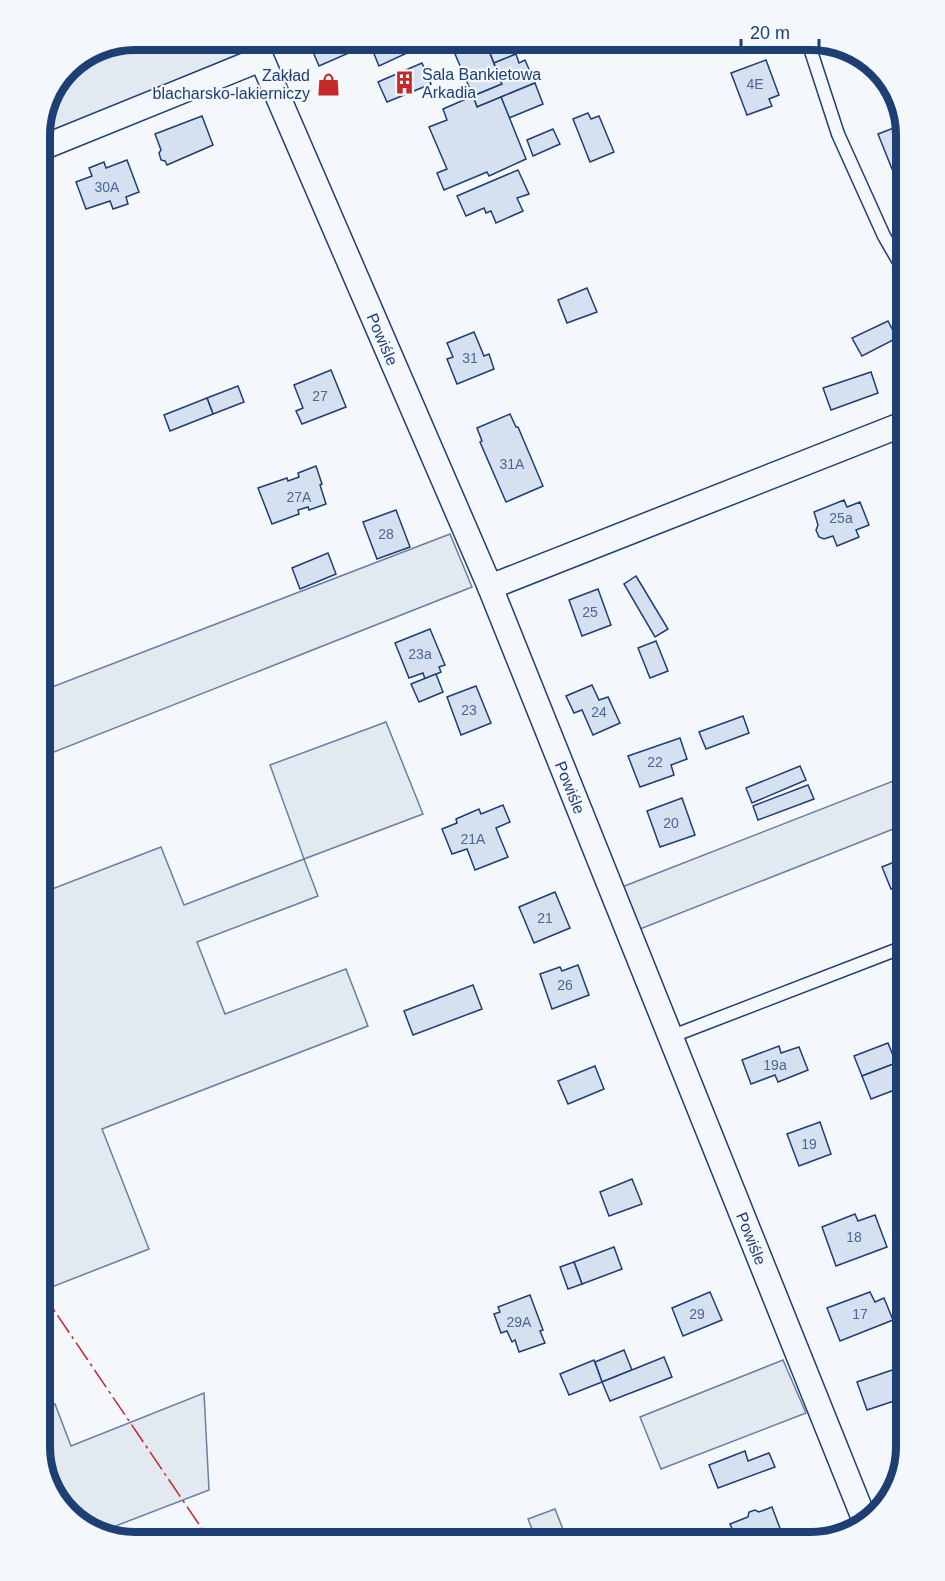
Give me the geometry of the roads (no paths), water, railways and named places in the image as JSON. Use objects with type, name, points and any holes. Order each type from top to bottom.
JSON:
[{"type":"street","points":[[50,144],[255,50]]},
{"type":"street","name":"Powiśle","points":[[257,50],[490,587],[863,1513]]},
{"type":"street","points":[[490,587],[896,427]]},
{"type":"lane","points":[[811,50],[838,134],[884,236],[896,257]]},
{"type":"lane","points":[[670,1037],[896,950]]},
{"type":"place","name":"Sala Bankietowa Arkadia","points":[[404,83]]},
{"type":"place","name":"Zakład blacharsko-lakierniczy","points":[[328,84]]}]
